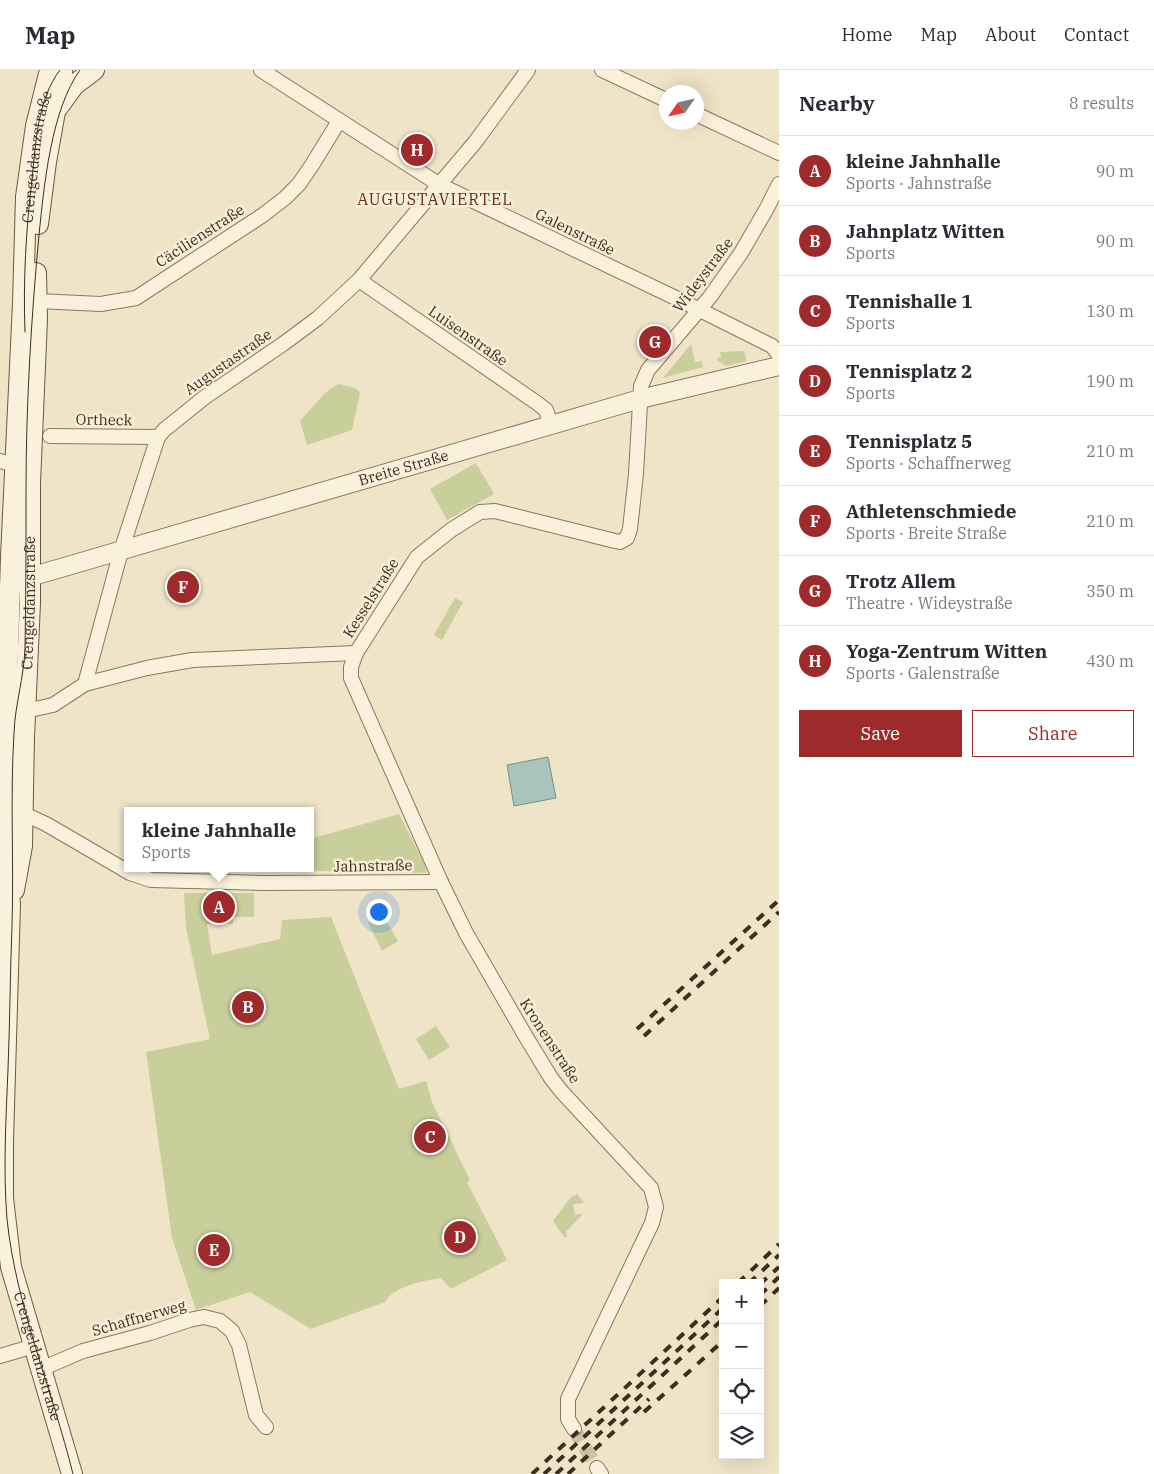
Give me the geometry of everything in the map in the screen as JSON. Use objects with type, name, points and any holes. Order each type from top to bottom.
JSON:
[{"type":"main road","points":[[50,113],[74,85],[94,70]]},
{"type":"main road","name":"Crengeldanzstraße","points":[[10,904],[3,848],[3,702],[10,600],[7,463],[30,302],[36,274],[38,218],[54,71]]},
{"type":"main road","name":"Crengeldanzstraße","points":[[30,302],[29,647],[25,711],[22,846],[10,904],[4,968],[2,1219],[11,1267],[72,1474]]},
{"type":"main road","points":[[10,600],[30,577]]},
{"type":"main road","points":[[3,702],[25,711]]},
{"type":"main road","points":[[3,722],[25,711]]},
{"type":"main road","points":[[3,804],[22,813]]},
{"type":"street","name":"Galenstraße","points":[[261,70],[440,185],[772,346],[779,355]]},
{"type":"street","name":"Augustastraße","points":[[85,684],[121,551],[158,437],[205,397],[318,318],[359,280],[476,142],[528,70]]},
{"type":"street","points":[[602,70],[659,97]]},
{"type":"street","points":[[704,118],[779,153]]},
{"type":"street","name":"Cäcilienstraße","points":[[30,302],[101,304],[136,298],[263,215],[285,198],[299,184],[339,121]]},
{"type":"street","name":"Wideystraße","points":[[630,529],[640,420],[641,386],[648,370],[710,297],[741,253],[779,184]]},
{"type":"street","name":"Luisenstraße","points":[[359,280],[537,403],[546,410],[550,425]]},
{"type":"street","name":"Breite Straße","points":[[30,577],[640,399],[779,366]]},
{"type":"street","name":"Ortheck","points":[[50,436],[158,437]]},
{"type":"street","points":[[7,463],[30,483]]},
{"type":"street","name":"Kesselstraße","points":[[85,684],[147,668],[192,660],[356,653],[417,557],[451,530],[480,512],[496,511],[620,542],[627,538],[630,529]]},
{"type":"street","name":"Kronenstraße","points":[[356,653],[351,667],[351,678],[441,882],[466,933],[551,1078],[651,1188],[656,1207],[652,1223],[568,1399],[568,1419],[574,1428]]},
{"type":"street","points":[[25,711],[53,705],[85,684]]},
{"type":"street","name":"Jahnstraße","points":[[22,813],[46,824],[124,870]]},
{"type":"street","name":"Jahnstraße","points":[[128,872],[151,880],[264,883],[441,882]]},
{"type":"street","name":"Schaffnerweg","points":[[41,1369],[83,1351],[204,1317],[220,1322],[232,1331],[239,1345],[256,1415],[266,1428]]},
{"type":"street","points":[[0,1356],[34,1346]]},
{"type":"green space","points":[[691,344],[695,362],[702,361],[703,367],[663,378]]},
{"type":"green space","points":[[744,351],[747,361],[726,366],[717,360],[717,358],[721,357],[720,352]]},
{"type":"green space","points":[[338,384],[355,388],[360,393],[352,430],[307,445],[300,421],[325,393]]},
{"type":"green space","points":[[476,463],[494,494],[447,520],[430,489]]},
{"type":"green space","points":[[455,598],[463,602],[442,640],[434,635]]},
{"type":"green space","points":[[399,814],[425,865],[426,873],[314,871],[314,838]]},
{"type":"green space","points":[[184,893],[254,893],[254,917],[233,917],[233,924],[207,924],[212,955],[280,939],[282,920],[331,917],[399,1089],[426,1081],[432,1102],[470,1180],[467,1182],[507,1260],[451,1289],[441,1278],[426,1280],[402,1288],[385,1302],[311,1329],[250,1292],[196,1310],[172,1238],[146,1052],[210,1039],[186,928]]},
{"type":"green space","points":[[382,914],[398,941],[382,951],[368,923]]},
{"type":"green space","points":[[436,1026],[450,1047],[429,1060],[416,1039]]},
{"type":"green space","points":[[577,1194],[584,1203],[573,1204],[575,1215],[583,1214],[566,1232],[567,1237],[564,1237],[553,1221],[571,1197]]},
{"type":"water","points":[[548,757],[556,798],[514,806],[507,765]]},
{"type":"tunnel","points":[[574,1429],[597,1468]]},
{"type":"tram line","points":[[25,332],[24,294],[27,236],[39,122],[46,95],[60,70]]},
{"type":"tram line","points":[[73,1474],[18,1284],[7,1219],[5,1163],[12,902],[13,757],[16,712],[25,648],[26,459],[31,331],[41,215],[50,149],[62,106],[80,70]]},
{"type":"railway","points":[[637,1029],[779,900]]},
{"type":"railway","points":[[644,1036],[779,912]]},
{"type":"railway","points":[[742,1279],[779,1244]]},
{"type":"railway","points":[[753,1279],[779,1255]]},
{"type":"railway","points":[[764,1280],[779,1267]]},
{"type":"railway","points":[[764,1291],[779,1277]]},
{"type":"railway","points":[[764,1302],[779,1288]]},
{"type":"railway","points":[[532,1474],[719,1301]]},
{"type":"railway","points":[[544,1474],[719,1312]]},
{"type":"railway","points":[[556,1474],[719,1323]]},
{"type":"railway","points":[[644,1412],[719,1345]]},
{"type":"railway","points":[[568,1474],[649,1399]]},
{"type":"place","name":"Yoga-Zentrum Witten","points":[[417,150]]},
{"type":"place","name":"Trotz Allem","points":[[655,342]]},
{"type":"place","name":"Athletenschmiede","points":[[183,587]]},
{"type":"place","name":"kleine Jahnhalle","points":[[219,907]]},
{"type":"place","name":"Jahnplatz Witten","points":[[248,1007]]},
{"type":"place","name":"Tennishalle 1","points":[[430,1137]]},
{"type":"place","name":"Tennisplatz 2","points":[[460,1237]]},
{"type":"place","name":"Tennisplatz 5","points":[[214,1250]]},
{"type":"district","name":"AUGUSTAVIERTEL","points":[[435,199]]}]
